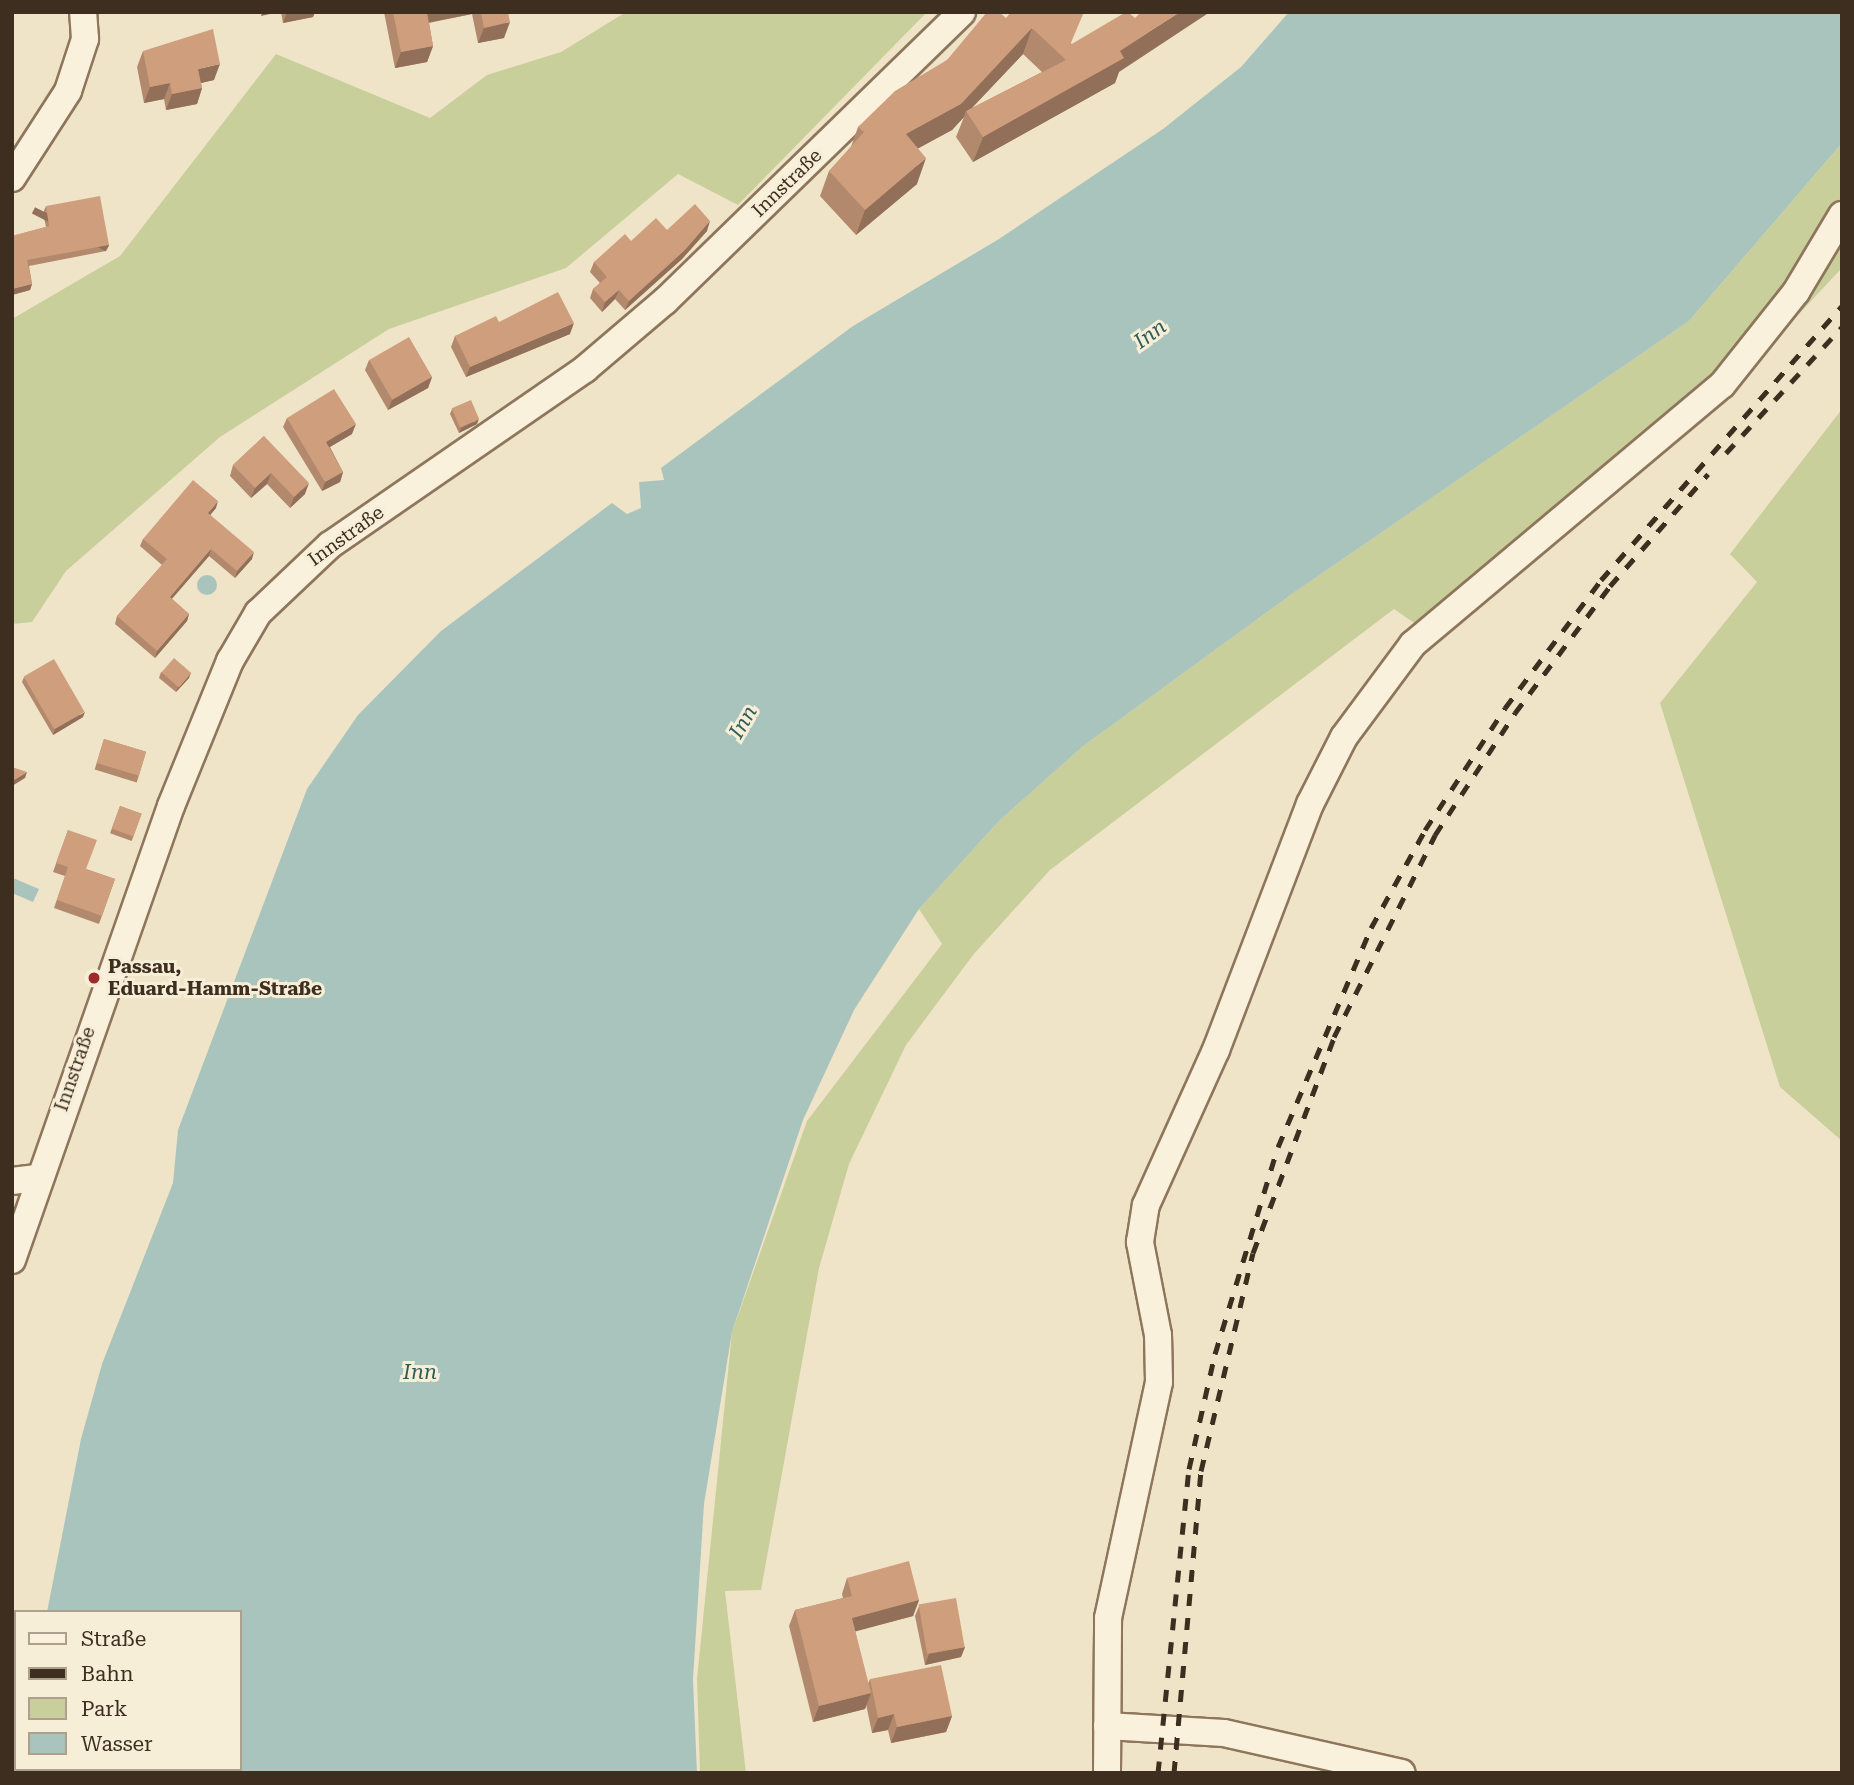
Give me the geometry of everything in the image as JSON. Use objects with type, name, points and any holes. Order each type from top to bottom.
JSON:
[{"type":"street","points":[[12,178],[68,92],[85,39],[83,12]]},
{"type":"street","name":"Innstraße","points":[[12,1260],[25,1179],[230,661],[258,613],[330,545],[594,362],[665,301],[962,12]]},
{"type":"street","points":[[1107,1773],[1108,1618],[1159,1382],[1158,1335],[1140,1242],[1146,1205],[1216,1050],[1310,804],[1344,737],[1413,644],[1722,386],[1797,292],[1842,215]]},
{"type":"street","points":[[1107,1726],[1224,1733],[1333,1766],[1402,1773]]},
{"type":"green space","points":[[626,12],[926,13],[738,205],[678,174],[566,268],[389,329],[220,437],[66,571],[32,622],[12,624],[12,319],[120,256],[276,54],[430,118],[487,75],[561,52]]},
{"type":"green space","points":[[1842,143],[1842,268],[1718,400],[1420,627],[1394,609],[1050,870],[973,955],[906,1045],[849,1164],[819,1268],[761,1590],[725,1591],[746,1773],[700,1773],[697,1679],[732,1332],[807,1121],[942,944],[919,909],[999,821],[1082,747],[1292,594],[1689,321]]},
{"type":"green space","points":[[1842,409],[1842,1141],[1780,1087],[1660,703],[1757,582],[1730,554]]},
{"type":"water","name":"Inn","points":[[1289,12],[1842,12],[1842,143],[1689,321],[1292,594],[1082,747],[999,821],[919,909],[854,1010],[803,1120],[732,1332],[704,1504],[693,1679],[697,1773],[12,1773],[14,1758],[14,1771],[242,1771],[242,1610],[47,1610],[81,1439],[102,1364],[173,1183],[178,1130],[307,789],[358,715],[441,631],[612,503],[627,514],[641,508],[639,482],[664,480],[661,468],[853,326],[999,239],[1163,129],[1241,67]]},
{"type":"water","points":[[207,575],[214,578],[217,585],[214,592],[207,595],[200,592],[197,585],[200,578]]},
{"type":"water","points":[[13,878],[39,889],[33,902],[12,893]]},
{"type":"building","points":[[393,12],[427,12],[433,46],[401,52]]},
{"type":"building","points":[[481,12],[508,12],[510,22],[484,28]]},
{"type":"building","points":[[987,12],[999,12],[1006,18],[1011,12],[1084,12],[1070,45],[1126,12],[1135,18],[1141,12],[1180,12],[1120,51],[1124,58],[983,137],[966,111],[1066,60],[1032,28],[961,104],[906,134],[926,158],[865,210],[829,171],[864,132],[858,127],[895,91],[947,60]]},
{"type":"building","points":[[213,29],[220,64],[198,69],[202,88],[172,94],[170,83],[150,87],[143,51]]},
{"type":"building","points":[[100,196],[109,245],[27,260],[32,284],[12,289],[12,236],[49,226],[46,206]]},
{"type":"building","points":[[695,204],[710,221],[685,250],[629,301],[619,290],[605,302],[593,289],[607,277],[594,262],[625,234],[631,241],[656,218],[667,230]]},
{"type":"building","points":[[558,292],[574,323],[470,367],[455,336],[496,316],[499,322]]},
{"type":"building","points":[[409,337],[432,377],[392,400],[369,360]]},
{"type":"building","points":[[334,389],[356,424],[326,442],[343,472],[325,482],[287,418]]},
{"type":"building","points":[[471,400],[479,419],[460,428],[452,408]]},
{"type":"building","points":[[264,436],[309,483],[294,497],[271,473],[255,488],[233,465]]},
{"type":"building","points":[[193,480],[218,501],[208,513],[254,552],[237,571],[211,549],[170,597],[189,614],[157,651],[117,616],[167,559],[143,539]]},
{"type":"building","points":[[174,658],[191,673],[179,687],[162,672]]},
{"type":"building","points":[[54,659],[84,712],[54,729],[24,676]]},
{"type":"building","points":[[104,739],[146,752],[139,776],[97,763]]},
{"type":"building","points":[[12,767],[27,772],[12,781]]},
{"type":"building","points":[[120,806],[142,814],[133,836],[112,829]]},
{"type":"building","points":[[68,830],[97,840],[86,869],[115,879],[102,916],[57,900],[68,867],[56,863]]},
{"type":"building","points":[[909,1561],[919,1600],[852,1618],[871,1693],[819,1706],[795,1610],[852,1596],[847,1578]]},
{"type":"building","points":[[956,1598],[965,1647],[927,1654],[919,1605]]},
{"type":"building","points":[[941,1665],[952,1716],[897,1727],[894,1714],[878,1718],[870,1679]]},
{"type":"railway","points":[[1158,1773],[1189,1469],[1215,1354],[1278,1147],[1371,928],[1425,830],[1505,708],[1601,580],[1842,306]]},
{"type":"railway","points":[[1726,453],[1842,327]]},
{"type":"railway","points":[[1174,1773],[1201,1471],[1253,1253],[1334,1037],[1435,835],[1515,713],[1610,586],[1708,474]]},
{"type":"place","name":"Passau, Eduard-Hamm-Straße","points":[[94,978]]}]
